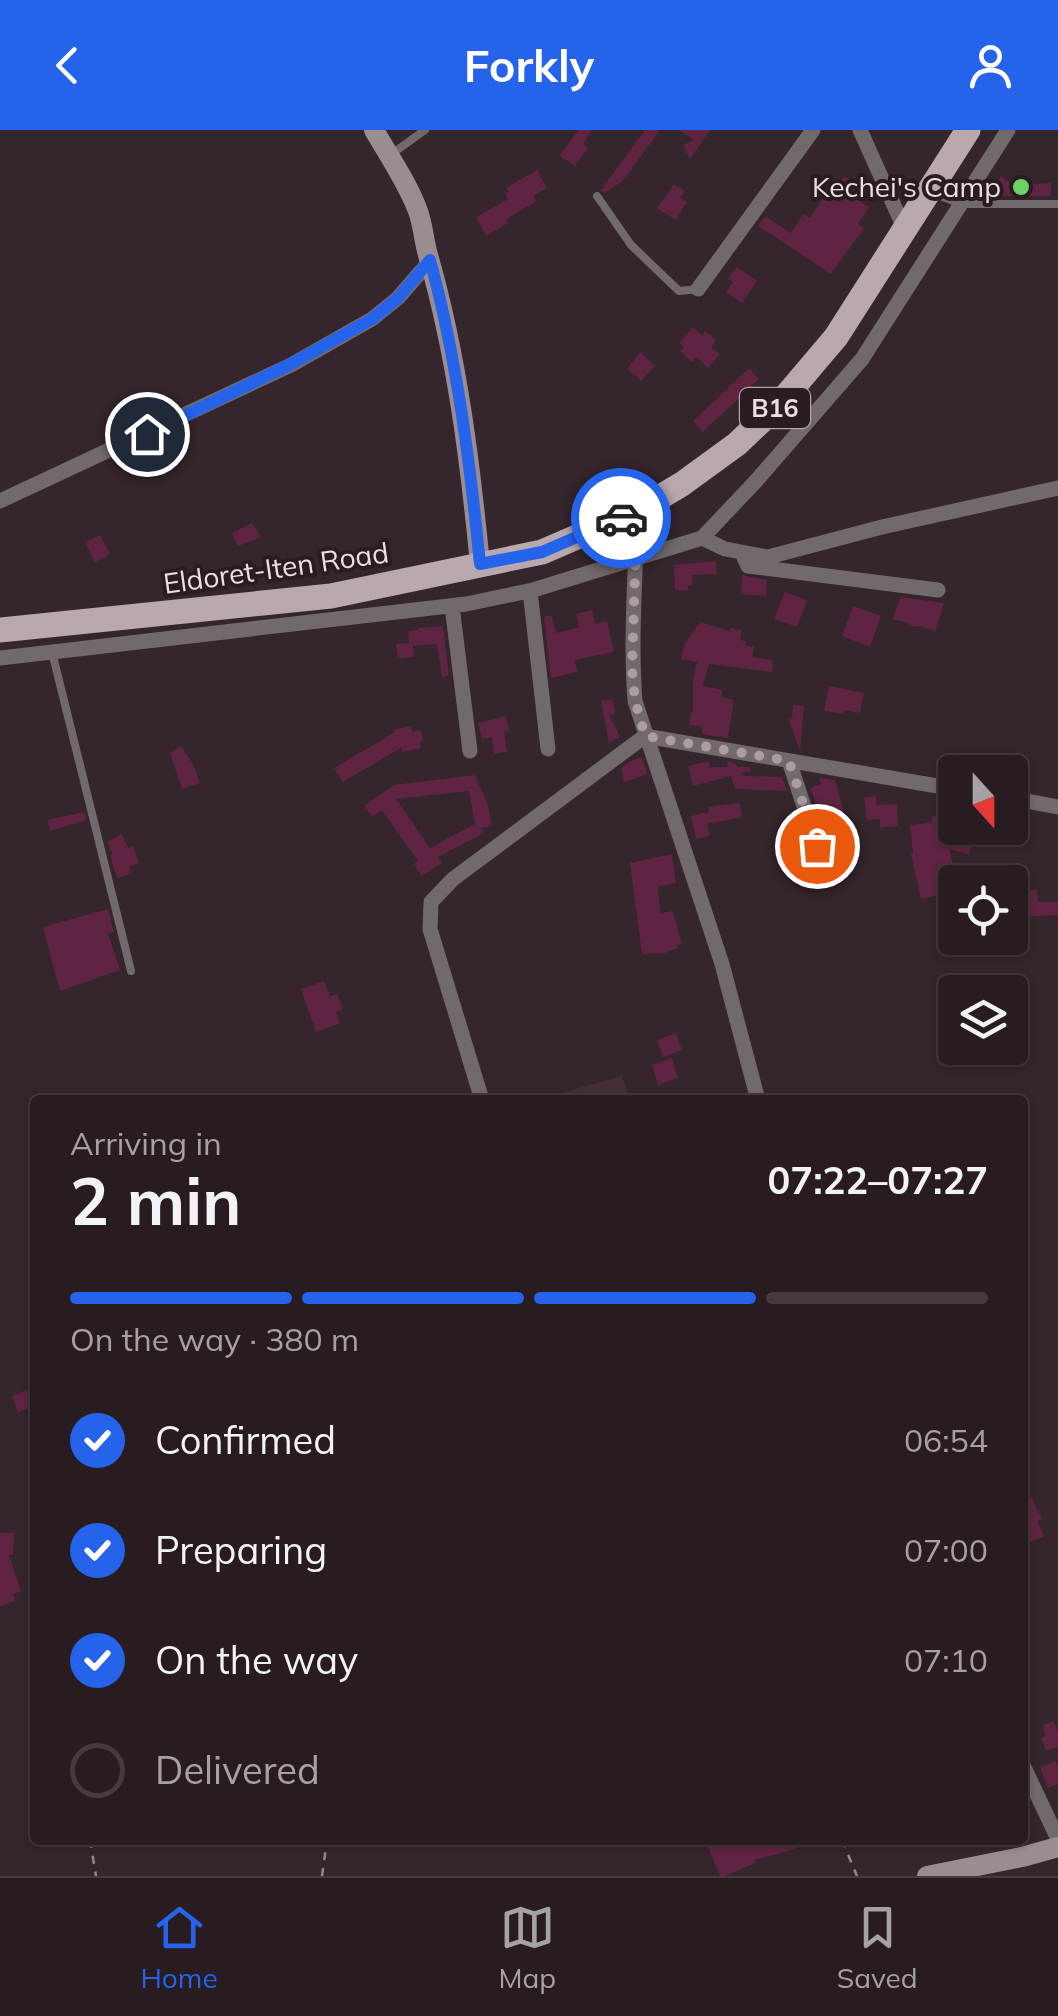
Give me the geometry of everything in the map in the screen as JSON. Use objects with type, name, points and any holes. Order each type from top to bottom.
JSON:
[{"type":"main road","points":[[374,130],[407,185],[419,214],[459,402],[480,564]]},
{"type":"main road","name":"Eldoret-Iten Road","points":[[0,630],[331,596],[542,552],[637,511],[737,444],[780,402],[836,336],[968,130]]},
{"type":"main road","points":[[927,1876],[962,1873],[1058,1847]]},
{"type":"street","points":[[698,288],[813,130]]},
{"type":"street","points":[[860,130],[905,230]]},
{"type":"street","points":[[0,658],[452,606],[530,591],[702,538],[862,360],[1008,130]]},
{"type":"street","points":[[0,501],[307,356],[372,319],[398,298],[427,252]]},
{"type":"street","points":[[702,538],[742,554],[768,556],[1058,488]]},
{"type":"street","points":[[637,511],[632,668],[635,701],[722,964],[757,1095]]},
{"type":"street","points":[[742,554],[748,566],[938,590]]},
{"type":"street","points":[[530,591],[548,750]]},
{"type":"street","points":[[452,606],[470,751]]},
{"type":"street","points":[[47,625],[52,652]]},
{"type":"street","points":[[480,1095],[430,929],[430,902],[453,879],[645,736],[938,786]]},
{"type":"street","points":[[789,761],[817,846]]},
{"type":"street","points":[[1028,801],[1058,806]]},
{"type":"street","points":[[1028,1776],[1058,1839]]},
{"type":"lane","points":[[389,155],[426,130]]},
{"type":"lane","points":[[929,192],[961,204],[1058,204]]},
{"type":"lane","points":[[596,196],[631,246],[679,291],[698,288]]},
{"type":"lane","points":[[52,652],[131,971]]},
{"type":"path","points":[[91,1845],[96,1876]]},
{"type":"path","points":[[322,1876],[326,1845]]},
{"type":"path","points":[[844,1845],[858,1876]]},
{"type":"shaded area","points":[[622,1076],[628,1095],[554,1095]]},
{"type":"building","points":[[578,130],[592,130],[583,144],[588,148],[575,166],[560,156]]},
{"type":"building","points":[[645,130],[660,130],[623,181],[604,193],[601,190]]},
{"type":"building","points":[[679,130],[710,130],[690,159],[683,145],[694,140]]},
{"type":"building","points":[[537,170],[547,188],[533,196],[537,201],[486,236],[476,217],[508,199],[506,188]]},
{"type":"building","points":[[844,176],[857,184],[850,196],[869,207],[858,224],[864,228],[831,274],[758,226],[765,216],[791,233],[803,214],[810,218],[833,183],[837,186]]},
{"type":"building","points":[[1001,176],[1013,185],[1051,183],[1051,196],[989,196]]},
{"type":"building","points":[[674,184],[685,191],[680,198],[687,202],[676,220],[657,208]]},
{"type":"building","points":[[736,267],[757,281],[742,303],[726,292]]},
{"type":"building","points":[[693,327],[716,340],[711,348],[720,354],[708,368],[696,357],[692,362],[680,352],[684,347],[679,343]]},
{"type":"building","points":[[640,352],[655,366],[641,381],[627,369]]},
{"type":"building","points":[[749,368],[759,379],[703,432],[693,421]]},
{"type":"building","points":[[252,523],[261,537],[238,546],[232,533]]},
{"type":"building","points":[[100,535],[110,554],[95,562],[85,543]]},
{"type":"building","points":[[716,561],[717,574],[692,575],[688,590],[675,590],[674,565]]},
{"type":"building","points":[[742,575],[767,580],[766,596],[741,594]]},
{"type":"building","points":[[785,592],[807,600],[797,627],[774,619]]},
{"type":"building","points":[[901,597],[944,603],[935,631],[909,627],[909,623],[892,619]]},
{"type":"building","points":[[853,606],[881,616],[870,647],[842,636]]},
{"type":"building","points":[[592,610],[595,624],[607,621],[614,652],[575,660],[577,672],[551,678],[544,617],[551,615],[556,633],[579,627],[576,614]]},
{"type":"building","points":[[700,622],[729,631],[742,630],[740,640],[754,647],[752,657],[773,660],[772,672],[709,664],[703,686],[723,690],[721,697],[734,700],[728,738],[702,734],[703,727],[689,725],[697,662],[681,659],[685,643]]},
{"type":"building","points":[[443,626],[449,676],[442,677],[437,644],[413,646],[414,657],[398,659],[396,644],[409,643],[408,631]]},
{"type":"building","points":[[829,686],[864,693],[860,713],[824,711]]},
{"type":"building","points":[[613,699],[615,714],[609,715],[620,737],[609,743],[601,701]]},
{"type":"building","points":[[793,705],[804,706],[800,751],[788,717],[792,718]]},
{"type":"building","points":[[506,716],[507,752],[494,754],[492,737],[482,739],[478,723]]},
{"type":"building","points":[[411,726],[412,732],[421,730],[421,748],[402,752],[401,748],[343,782],[334,768],[393,730]]},
{"type":"building","points":[[181,746],[200,783],[182,789],[170,753]]},
{"type":"building","points":[[642,757],[647,774],[624,782],[621,768]]},
{"type":"building","points":[[709,761],[710,767],[728,767],[727,761],[738,767],[750,767],[751,771],[741,773],[743,776],[782,777],[787,791],[735,789],[731,776],[693,786],[688,766]]},
{"type":"building","points":[[475,775],[492,826],[481,828],[484,833],[438,857],[442,863],[421,876],[414,864],[418,861],[382,810],[372,817],[364,806],[394,785]],"holes":[[[469,791],[475,824],[430,848],[396,799]]]},
{"type":"building","points":[[819,778],[835,780],[844,812],[834,816],[832,811],[820,814],[810,788],[821,784]]},
{"type":"building","points":[[876,796],[877,805],[897,804],[898,826],[880,828],[880,819],[867,820],[864,797]]},
{"type":"building","points":[[740,803],[742,817],[707,824],[710,836],[696,839],[691,816],[709,812],[708,807]]},
{"type":"building","points":[[84,812],[86,820],[50,831],[48,820]]},
{"type":"building","points":[[938,815],[938,845],[971,845],[969,854],[949,849],[953,865],[938,865],[938,896],[921,899],[911,854],[910,825],[933,822],[931,817]]},
{"type":"building","points":[[121,834],[129,848],[133,846],[139,863],[129,867],[131,874],[117,878],[107,842]]},
{"type":"building","points":[[672,854],[676,883],[658,886],[660,913],[673,911],[682,944],[665,953],[642,954],[630,863]]},
{"type":"building","points":[[1028,890],[1037,890],[1038,902],[1058,902],[1058,915],[1028,917]]},
{"type":"building","points":[[108,909],[114,932],[108,934],[120,970],[60,991],[43,927]]},
{"type":"building","points":[[324,981],[330,996],[337,994],[343,1009],[336,1012],[340,1023],[316,1032],[301,989]]},
{"type":"building","points":[[676,1033],[682,1050],[663,1057],[657,1040]]},
{"type":"building","points":[[672,1058],[678,1078],[658,1085],[652,1065]]},
{"type":"building","points":[[30,1390],[30,1407],[18,1412],[12,1396]]},
{"type":"building","points":[[1028,1490],[1042,1519],[1037,1521],[1044,1536],[1028,1543]]},
{"type":"building","points":[[0,1533],[14,1533],[13,1555],[9,1555],[21,1591],[13,1594],[15,1601],[0,1606]]},
{"type":"building","points":[[1054,1721],[1058,1747],[1046,1751],[1041,1738],[1045,1736],[1043,1725]]},
{"type":"building","points":[[1055,1761],[1058,1784],[1048,1788],[1040,1767]]},
{"type":"building","points":[[707,1845],[806,1845],[754,1860],[755,1863],[720,1876]]},
{"type":"way so far","points":[[621,518],[637,511],[632,668],[635,701],[645,736],[789,761],[817,846]]},
{"type":"place","name":"Kechei's Camp","points":[[1021,187]]},
{"type":"route","points":[[147,434],[291,364],[372,319],[398,298],[430,260],[459,402],[480,564],[542,552],[621,518]]}]
